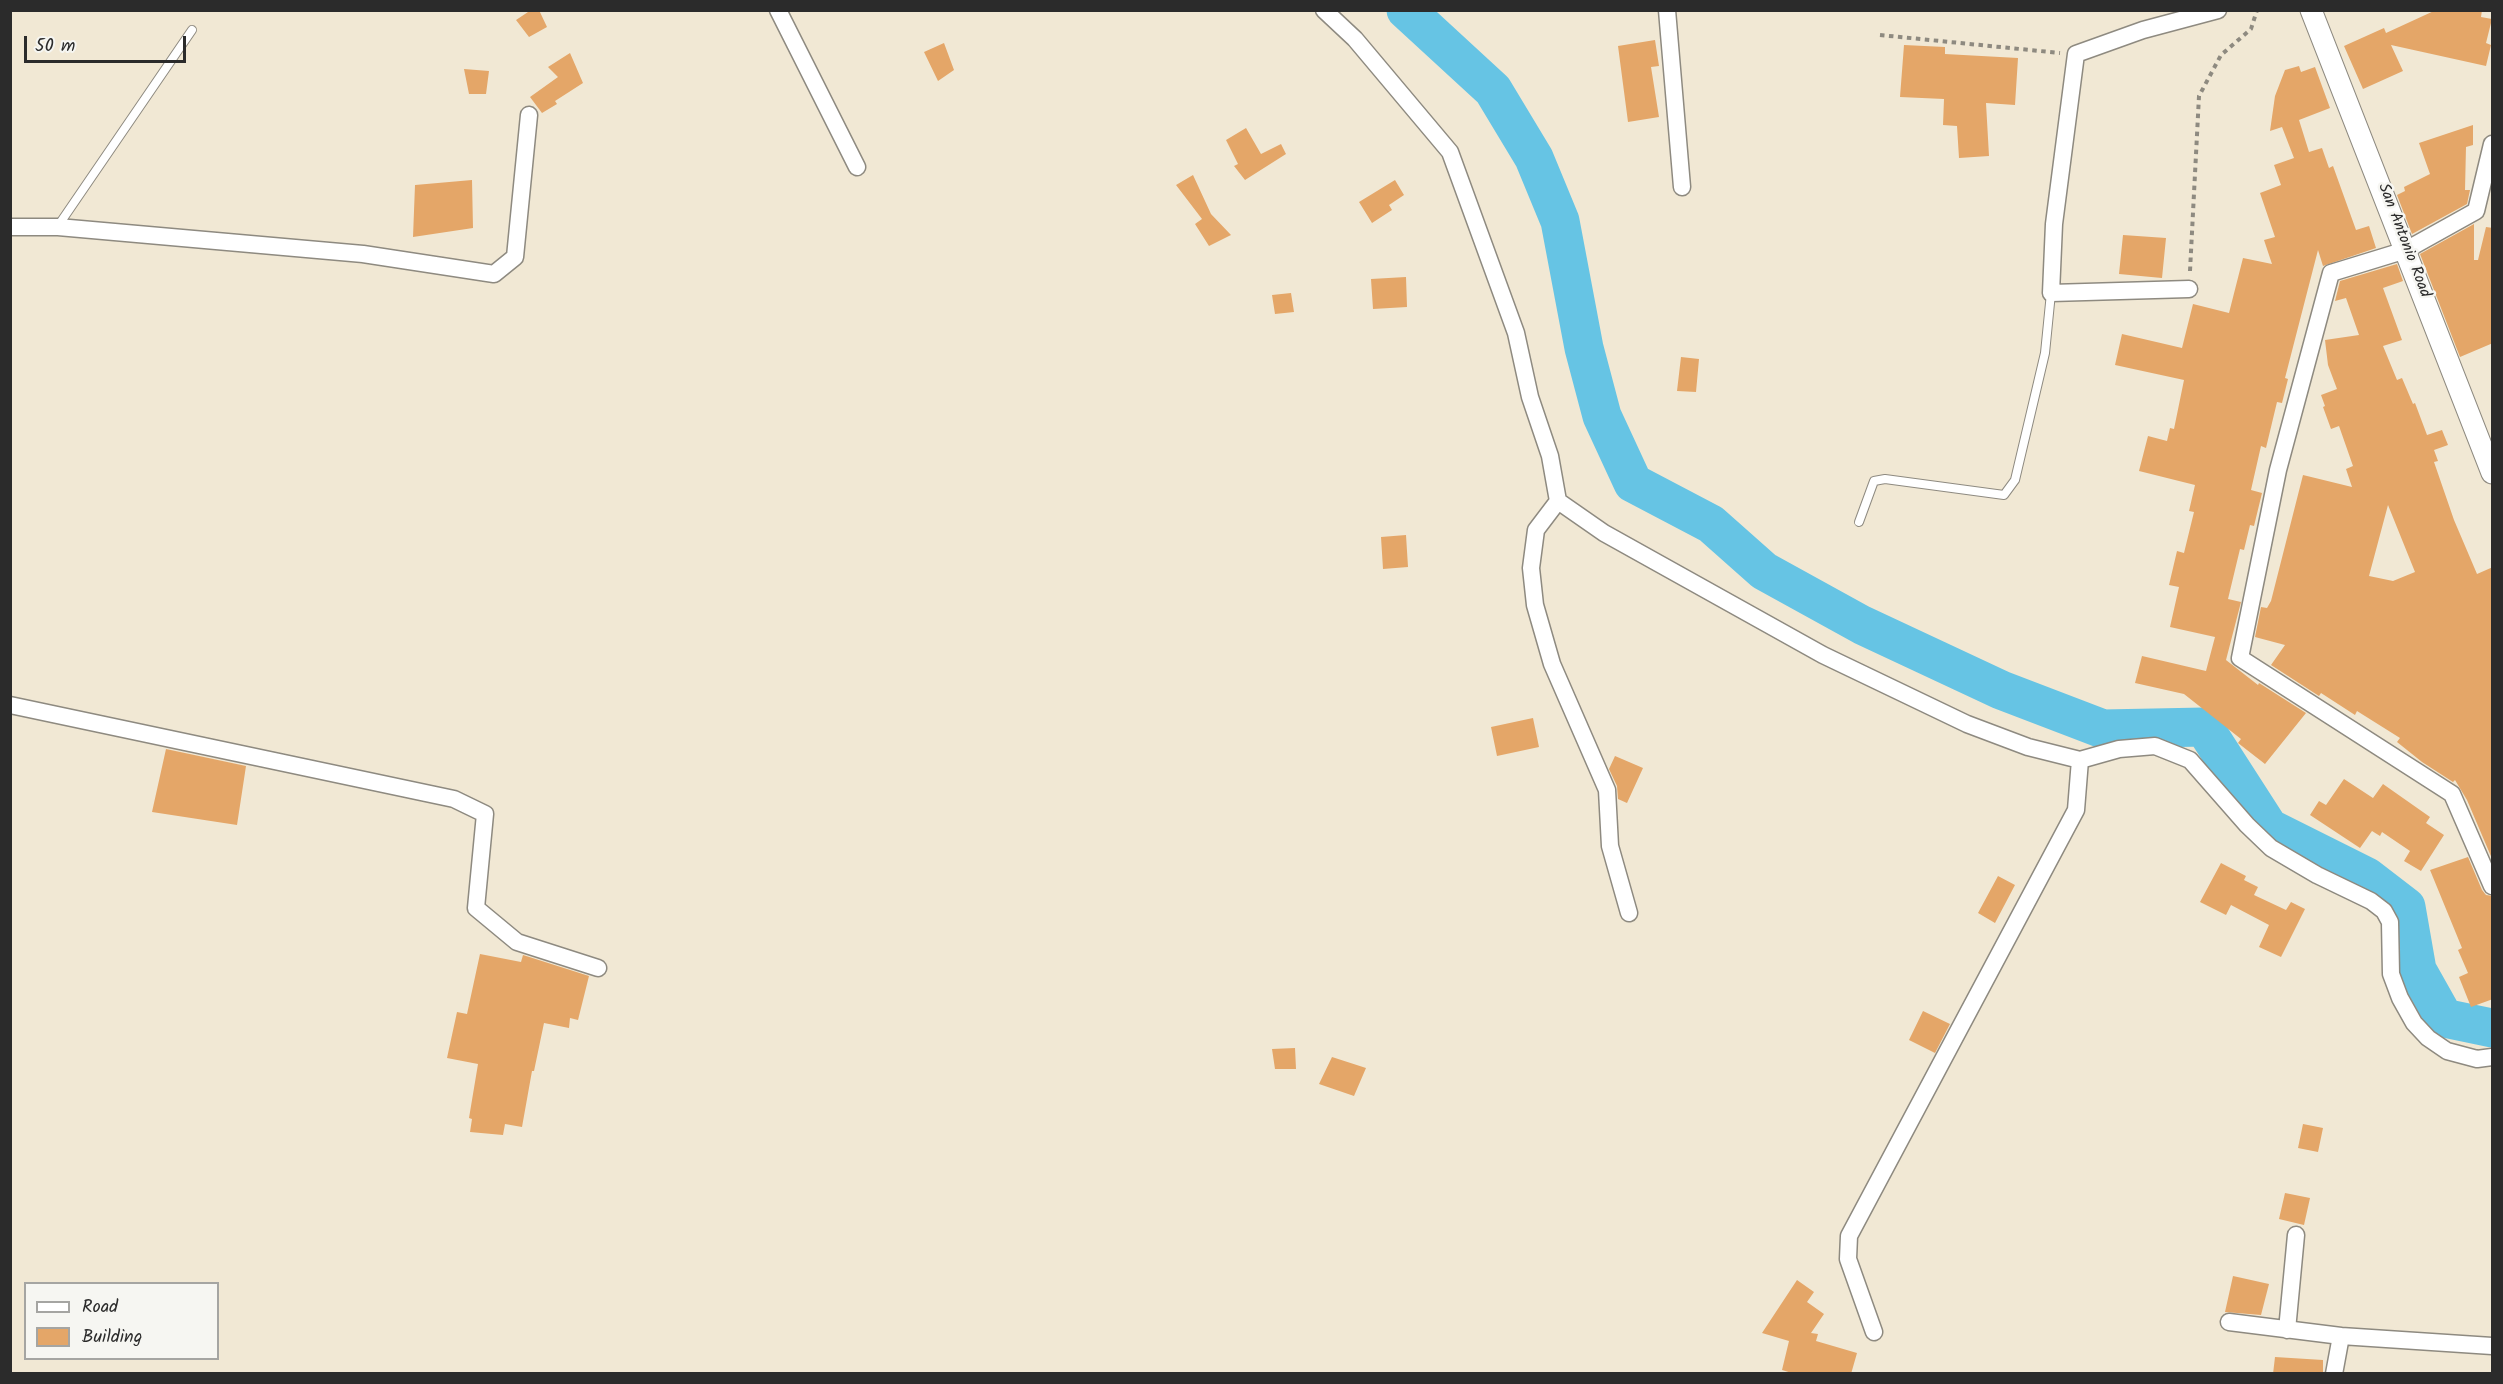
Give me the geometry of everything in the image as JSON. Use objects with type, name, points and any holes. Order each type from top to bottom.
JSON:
[{"type":"street","points":[[778,10],[857,167]]},
{"type":"street","points":[[1324,10],[1355,39],[1450,152],[1516,333],[1530,397],[1550,456],[1558,501],[1604,533],[1823,655],[1967,724],[2028,747],[2080,760],[2119,749],[2155,746],[2190,760],[2271,848],[2317,875],[2371,900],[2384,912],[2390,922],[2391,974],[2400,998],[2414,1023],[2428,1038],[2447,1051],[2476,1059],[2493,1057]]},
{"type":"street","points":[[1667,10],[1682,187]]},
{"type":"street","points":[[2189,290],[2051,293],[2054,224],[2076,54],[2143,30],[2218,10]]},
{"type":"street","name":"San Antonio Road","points":[[2311,10],[2493,473]]},
{"type":"street","points":[[10,227],[58,227],[363,254],[494,274],[515,257],[529,115]]},
{"type":"street","points":[[2493,144],[2476,211],[2406,250],[2331,273],[2278,470],[2240,658],[2452,794],[2493,886]]},
{"type":"street","points":[[1558,501],[1536,530],[1532,568],[1535,605],[1552,664],[1606,790],[1610,846],[1629,913]]},
{"type":"street","points":[[10,705],[454,800],[485,814],[476,908],[517,942],[598,968]]},
{"type":"street","points":[[1874,1332],[1848,1259],[1849,1236],[2076,810],[2080,760]]},
{"type":"street","points":[[2287,1330],[2296,1235]]},
{"type":"street","points":[[2229,1322],[2341,1336],[2493,1346]]},
{"type":"street","points":[[2334,1374],[2341,1336]]},
{"type":"lane","points":[[58,227],[192,30]]},
{"type":"lane","points":[[1859,522],[1874,481],[1885,479],[2004,495],[2015,480],[2037,388],[2045,353],[2051,293]]},
{"type":"path","points":[[2189,290],[2199,96],[2221,55],[2251,29],[2257,10]]},
{"type":"path","points":[[1880,35],[2076,54]]},
{"type":"building","points":[[531,10],[539,10],[547,27],[529,37],[516,20]]},
{"type":"building","points":[[2436,10],[2482,10],[2481,17],[2492,19],[2486,43],[2491,45],[2486,66],[2391,45],[2403,71],[2363,89],[2344,46],[2384,28],[2386,33]]},
{"type":"building","points":[[1655,40],[1659,66],[1651,67],[1659,117],[1628,122],[1618,46]]},
{"type":"building","points":[[944,43],[954,70],[938,81],[924,52]]},
{"type":"building","points":[[1904,45],[1945,47],[1945,54],[2018,58],[2015,105],[1986,103],[1989,156],[1959,158],[1957,126],[1943,125],[1944,99],[1900,97]]},
{"type":"building","points":[[570,53],[583,83],[555,101],[557,104],[542,113],[530,97],[558,77],[548,67]]},
{"type":"building","points":[[2299,66],[2301,72],[2315,67],[2330,108],[2299,120],[2309,152],[2322,148],[2329,168],[2333,166],[2356,230],[2369,226],[2376,248],[2323,266],[2318,250],[2285,378],[2288,379],[2282,403],[2277,402],[2266,448],[2261,446],[2251,490],[2262,493],[2254,526],[2250,525],[2244,550],[2240,549],[2228,599],[2241,602],[2226,660],[2258,685],[2259,683],[2306,713],[2265,764],[2238,743],[2241,739],[2184,694],[2135,683],[2142,656],[2206,671],[2215,637],[2170,627],[2179,587],[2169,585],[2177,551],[2184,553],[2194,512],[2189,511],[2195,485],[2139,471],[2148,436],[2167,441],[2170,428],[2174,429],[2184,380],[2115,365],[2122,334],[2182,348],[2193,304],[2229,313],[2243,258],[2272,264],[2264,240],[2275,237],[2260,193],[2281,185],[2274,165],[2294,158],[2282,127],[2270,131],[2275,96],[2285,70]]},
{"type":"building","points":[[464,69],[489,71],[486,94],[469,94]]},
{"type":"building","points":[[2473,125],[2473,145],[2466,147],[2465,190],[2470,190],[2467,204],[2412,234],[2397,195],[2405,191],[2404,187],[2430,174],[2419,143]]},
{"type":"building","points":[[1246,128],[1261,154],[1281,144],[1286,154],[1245,180],[1234,166],[1238,164],[1226,140]]},
{"type":"building","points":[[1193,175],[1211,214],[1231,235],[1209,246],[1195,224],[1202,219],[1176,185]]},
{"type":"building","points":[[472,180],[473,228],[413,237],[415,185]]},
{"type":"building","points":[[1395,180],[1404,195],[1389,205],[1392,210],[1372,223],[1359,202]]},
{"type":"building","points":[[2474,224],[2474,260],[2478,260],[2486,227],[2493,228],[2493,343],[2460,357],[2420,254]]},
{"type":"building","points":[[2123,235],[2166,238],[2162,278],[2119,274]]},
{"type":"building","points":[[2397,264],[2403,281],[2383,288],[2402,340],[2383,346],[2397,380],[2402,378],[2413,404],[2415,403],[2427,435],[2442,430],[2448,445],[2434,450],[2438,461],[2434,462],[2454,520],[2477,574],[2493,567],[2493,861],[2467,800],[2455,780],[2453,782],[2422,762],[2397,742],[2400,738],[2357,711],[2355,715],[2321,693],[2319,696],[2271,665],[2285,645],[2255,637],[2261,607],[2267,608],[2271,601],[2303,475],[2352,487],[2346,469],[2353,466],[2339,426],[2331,429],[2321,395],[2337,389],[2328,365],[2325,340],[2359,335],[2346,298],[2335,301],[2340,281]],"holes":[[[2388,505],[2415,572],[2393,581],[2369,576]]]},
{"type":"building","points":[[1406,277],[1407,307],[1373,309],[1371,279]]},
{"type":"building","points":[[1291,293],[1294,312],[1275,314],[1272,295]]},
{"type":"building","points":[[1681,357],[1699,359],[1696,392],[1677,391]]},
{"type":"building","points":[[1406,535],[1408,567],[1383,569],[1381,537]]},
{"type":"building","points":[[1533,718],[1539,747],[1497,756],[1491,727]]},
{"type":"building","points":[[166,749],[246,766],[237,825],[152,812]]},
{"type":"building","points":[[1615,756],[1643,768],[1627,803],[1618,799],[1617,786],[1609,769]]},
{"type":"building","points":[[2344,779],[2373,798],[2383,784],[2430,817],[2426,823],[2444,835],[2421,871],[2404,861],[2410,851],[2382,832],[2380,836],[2372,831],[2360,848],[2310,815],[2319,801],[2326,805]]},
{"type":"building","points":[[2468,857],[2482,890],[2486,895],[2493,896],[2493,999],[2471,1007],[2459,977],[2468,973],[2458,950],[2462,948],[2430,870]]},
{"type":"building","points":[[2221,863],[2246,876],[2244,880],[2258,887],[2254,895],[2286,910],[2291,902],[2305,909],[2281,957],[2259,947],[2269,925],[2231,905],[2226,915],[2200,902]]},
{"type":"building","points":[[1998,876],[2015,885],[1995,923],[1978,913]]},
{"type":"building","points":[[480,954],[521,962],[523,955],[589,976],[578,1020],[570,1018],[569,1028],[544,1023],[534,1071],[532,1071],[522,1127],[505,1124],[503,1135],[470,1132],[472,1119],[469,1118],[478,1064],[447,1058],[457,1012],[467,1014]]},
{"type":"building","points":[[1923,1011],[1950,1024],[1935,1053],[1909,1040]]},
{"type":"building","points":[[1295,1048],[1296,1069],[1275,1069],[1272,1049]]},
{"type":"building","points":[[1332,1057],[1366,1068],[1354,1096],[1319,1084]]},
{"type":"building","points":[[2303,1124],[2323,1128],[2318,1152],[2298,1148]]},
{"type":"building","points":[[2285,1193],[2310,1198],[2304,1225],[2279,1219]]},
{"type":"building","points":[[2233,1276],[2269,1284],[2261,1315],[2225,1312]]},
{"type":"building","points":[[1797,1280],[1814,1292],[1807,1302],[1824,1314],[1811,1333],[1818,1334],[1816,1341],[1857,1353],[1851,1374],[1795,1374],[1782,1370],[1789,1341],[1762,1333]]},
{"type":"building","points":[[2275,1357],[2323,1360],[2323,1374],[2273,1374]]},
{"type":"waterway","points":[[1406,10],[1493,90],[1534,158],[1560,221],[1584,348],[1602,416],[1633,483],[1711,524],[1764,571],[1862,625],[2001,690],[2103,729],[2204,727],[2269,828],[2367,877],[2406,907],[2417,970],[2444,1018],[2492,1028]]}]
